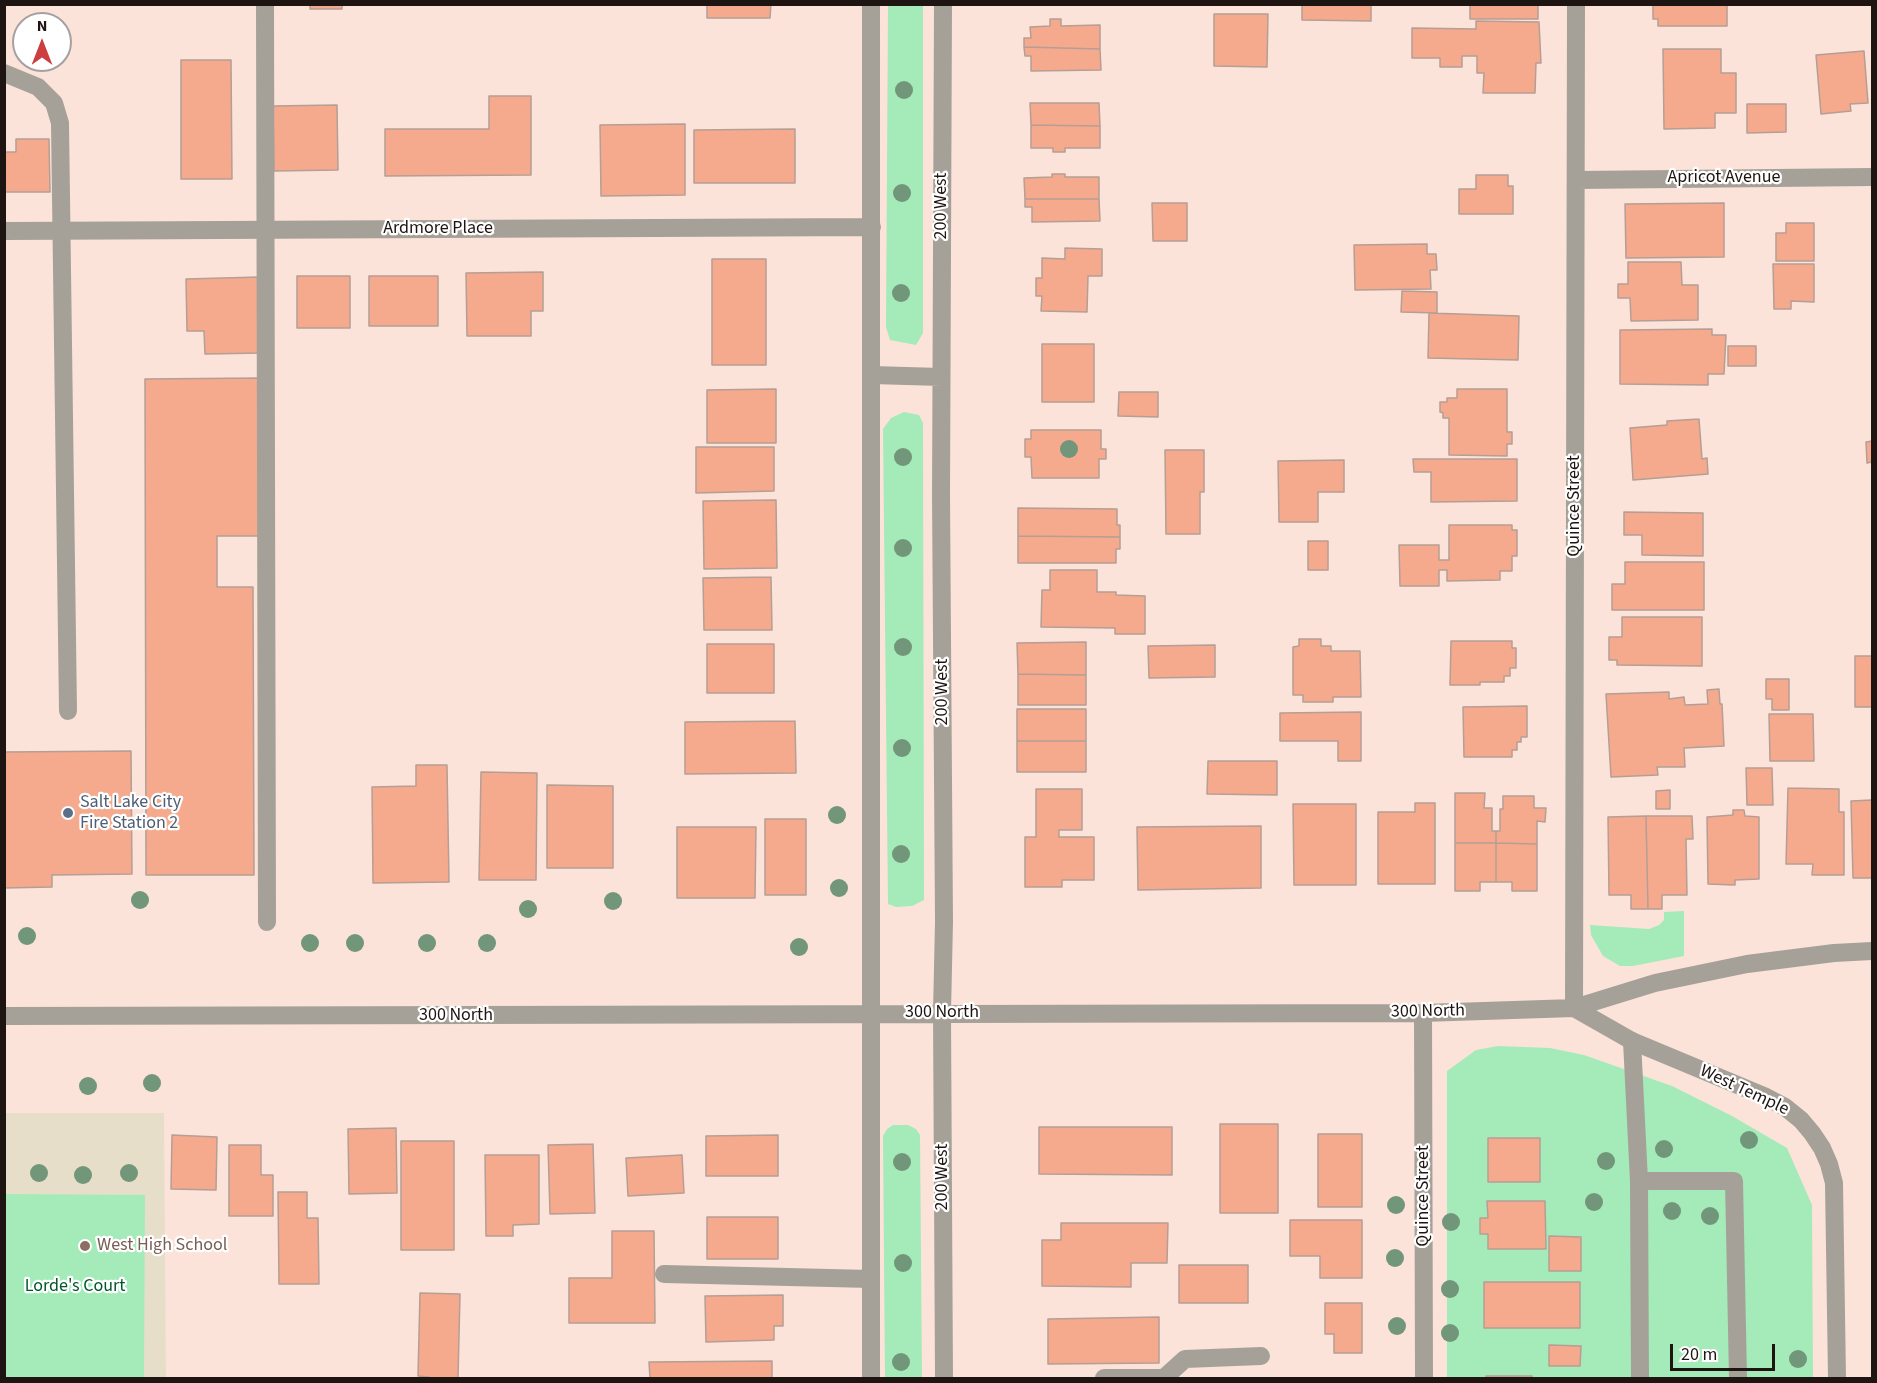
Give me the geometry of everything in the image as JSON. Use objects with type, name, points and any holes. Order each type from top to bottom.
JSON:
[{"type":"street","points":[[265,4],[267,922]]},
{"type":"street","points":[[871,4],[871,1378]]},
{"type":"street","name":"200 West","points":[[943,4],[941,377],[944,1378]]},
{"type":"street","name":"Quince Street","points":[[1574,1008],[1576,4]]},
{"type":"street","points":[[4,73],[38,87],[54,103],[60,123],[69,711]]},
{"type":"street","name":"Apricot Avenue","points":[[1576,180],[1872,177]]},
{"type":"street","name":"Ardmore Place","points":[[4,231],[872,227]]},
{"type":"street","points":[[872,375],[941,377]]},
{"type":"street","name":"300 North","points":[[4,1016],[1423,1013],[1574,1008],[1655,983],[1747,964],[1834,953],[1872,951]]},
{"type":"street","name":"West Temple","points":[[1574,1008],[1632,1041],[1785,1107],[1801,1120],[1822,1148],[1832,1174],[1836,1205],[1837,1378]]},
{"type":"street","name":"Quince Street","points":[[1423,1013],[1424,1378]]},
{"type":"street","points":[[1632,1041],[1639,1181],[1640,1378]]},
{"type":"street","points":[[1639,1181],[1734,1181],[1738,1378]]},
{"type":"street","points":[[664,1274],[871,1279]]},
{"type":"street","points":[[1104,1378],[1164,1378],[1185,1359],[1262,1356]]},
{"type":"shaded area","name":"Lorde's Court","points":[[4,1113],[164,1113],[166,1378],[5,1378]]},
{"type":"green space","points":[[888,5],[923,5],[923,333],[916,345],[890,340],[886,327]]},
{"type":"green space","points":[[904,412],[919,415],[923,423],[924,900],[912,906],[896,907],[888,904],[883,429],[891,418]]},
{"type":"green space","points":[[1684,911],[1684,956],[1633,966],[1620,966],[1603,956],[1591,935],[1590,925],[1649,929],[1664,920],[1664,912]]},
{"type":"green space","points":[[1498,1046],[1550,1048],[1584,1055],[1672,1086],[1732,1116],[1787,1148],[1812,1205],[1813,1378],[1447,1378],[1447,1071],[1476,1050]]},
{"type":"green space","points":[[893,1125],[908,1125],[916,1129],[920,1135],[922,1378],[885,1378],[883,1136]]},
{"type":"green space","name":"Lorde's Court","points":[[5,1194],[145,1195],[144,1378],[5,1378]]},
{"type":"building","points":[[310,4],[342,4],[342,9],[310,9]]},
{"type":"building","points":[[707,4],[771,4],[770,18],[707,18]]},
{"type":"building","points":[[1302,4],[1379,4],[1371,5],[1371,21],[1302,20]]},
{"type":"building","points":[[1470,4],[1538,4],[1538,19],[1470,19]]},
{"type":"building","points":[[1727,4],[1727,26],[1658,26],[1658,19],[1653,19],[1653,5],[1642,5]]},
{"type":"building","points":[[1214,14],[1268,14],[1267,67],[1214,66]]},
{"type":"building","points":[[1050,19],[1061,19],[1061,26],[1100,25],[1100,49],[1024,47],[1024,38],[1031,38],[1030,27],[1050,26]]},
{"type":"building","points":[[1476,21],[1539,22],[1541,63],[1536,63],[1535,93],[1483,93],[1484,73],[1477,73],[1477,56],[1462,56],[1462,67],[1440,67],[1440,58],[1412,58],[1412,28],[1476,29]]},
{"type":"building","points":[[1024,47],[1100,49],[1101,70],[1031,71],[1031,56],[1025,56]]},
{"type":"building","points":[[1663,49],[1721,49],[1721,73],[1736,73],[1736,113],[1715,113],[1715,128],[1664,129]]},
{"type":"building","points":[[1864,51],[1868,103],[1850,104],[1851,111],[1821,114],[1816,55]]},
{"type":"building","points":[[181,60],[231,60],[232,179],[181,179]]},
{"type":"building","points":[[489,96],[531,96],[531,175],[385,176],[385,129],[489,129]]},
{"type":"building","points":[[1030,103],[1099,103],[1100,126],[1031,125]]},
{"type":"building","points":[[1747,104],[1786,104],[1786,132],[1747,133]]},
{"type":"building","points":[[337,105],[338,170],[274,171],[273,106]]},
{"type":"building","points":[[685,124],[685,195],[601,196],[600,125]]},
{"type":"building","points":[[1031,125],[1100,126],[1100,148],[1065,148],[1065,152],[1053,152],[1053,148],[1031,148]]},
{"type":"building","points":[[795,129],[795,183],[694,183],[694,130]]},
{"type":"building","points":[[16,139],[49,139],[50,192],[4,192],[4,152],[16,152]]},
{"type":"building","points":[[1052,174],[1065,174],[1065,177],[1099,177],[1099,199],[1025,199],[1024,178],[1052,177]]},
{"type":"building","points":[[1476,175],[1508,175],[1508,186],[1513,186],[1513,214],[1459,214],[1459,189],[1476,189]]},
{"type":"building","points":[[1025,199],[1099,199],[1100,221],[1032,222],[1032,207],[1025,207]]},
{"type":"building","points":[[1152,203],[1187,203],[1187,241],[1153,241]]},
{"type":"building","points":[[1724,203],[1724,257],[1626,258],[1625,204]]},
{"type":"building","points":[[1786,223],[1814,223],[1814,261],[1776,261],[1776,233],[1786,233]]},
{"type":"building","points":[[1427,244],[1427,254],[1436,254],[1437,270],[1430,270],[1431,289],[1355,290],[1354,245]]},
{"type":"building","points":[[1065,248],[1102,249],[1102,276],[1088,276],[1087,312],[1041,311],[1042,296],[1036,296],[1036,278],[1042,278],[1042,258],[1065,259]]},
{"type":"building","points":[[712,259],[766,259],[766,365],[712,365]]},
{"type":"building","points":[[1628,262],[1681,262],[1682,285],[1698,285],[1698,320],[1631,321],[1630,298],[1618,298],[1618,284],[1628,284]]},
{"type":"building","points":[[1773,264],[1814,264],[1814,302],[1791,301],[1791,309],[1774,309]]},
{"type":"building","points":[[543,272],[543,311],[531,311],[531,336],[467,336],[466,273]]},
{"type":"building","points":[[297,276],[350,276],[350,328],[297,328]]},
{"type":"building","points":[[369,276],[438,276],[438,326],[369,326]]},
{"type":"building","points":[[260,277],[262,353],[205,354],[204,331],[187,331],[186,279]]},
{"type":"building","points":[[1402,291],[1437,292],[1437,313],[1401,312]]},
{"type":"building","points":[[1429,313],[1519,316],[1518,360],[1428,358]]},
{"type":"building","points":[[1712,329],[1712,335],[1726,335],[1724,374],[1708,374],[1708,385],[1620,384],[1620,330]]},
{"type":"building","points":[[1042,344],[1094,344],[1094,402],[1042,402]]},
{"type":"building","points":[[1728,346],[1756,346],[1756,366],[1728,366]]},
{"type":"building","points":[[259,378],[259,536],[217,536],[217,587],[253,587],[254,875],[146,875],[145,379]]},
{"type":"building","points":[[776,389],[776,443],[707,443],[707,390]]},
{"type":"building","points":[[1457,389],[1507,389],[1507,432],[1512,432],[1512,444],[1507,444],[1507,456],[1449,455],[1449,418],[1443,418],[1443,413],[1440,412],[1440,402],[1447,402],[1447,398],[1457,398]]},
{"type":"building","points":[[1119,392],[1158,392],[1158,417],[1118,416]]},
{"type":"building","points":[[1699,419],[1702,459],[1707,458],[1708,474],[1633,480],[1630,428],[1667,425],[1667,421]]},
{"type":"building","points":[[1031,430],[1101,430],[1101,449],[1106,449],[1106,459],[1099,459],[1099,478],[1032,478],[1031,457],[1025,457],[1025,439],[1031,439]]},
{"type":"building","points":[[1872,441],[1872,462],[1867,463],[1866,442]]},
{"type":"building","points":[[696,447],[774,447],[774,491],[696,493]]},
{"type":"building","points":[[1165,450],[1204,450],[1204,492],[1200,492],[1200,534],[1166,534]]},
{"type":"building","points":[[1413,459],[1517,459],[1517,501],[1431,502],[1431,472],[1414,472]]},
{"type":"building","points":[[1344,460],[1344,492],[1318,492],[1318,522],[1279,522],[1278,461]]},
{"type":"building","points":[[776,500],[777,568],[704,569],[703,501]]},
{"type":"building","points":[[1018,508],[1117,509],[1120,537],[1018,536]]},
{"type":"building","points":[[1624,512],[1703,513],[1703,556],[1642,555],[1642,535],[1624,535]]},
{"type":"building","points":[[1449,525],[1512,525],[1512,530],[1517,530],[1517,556],[1512,556],[1512,571],[1500,571],[1500,580],[1447,581],[1447,570],[1439,570],[1439,586],[1400,586],[1399,545],[1439,545],[1439,560],[1449,560]]},
{"type":"building","points":[[1018,536],[1120,537],[1120,549],[1116,549],[1116,563],[1018,563]]},
{"type":"building","points":[[1308,541],[1328,541],[1328,570],[1308,570]]},
{"type":"building","points":[[1625,562],[1704,562],[1704,610],[1612,610],[1612,584],[1625,584]]},
{"type":"building","points":[[1050,570],[1097,570],[1097,592],[1145,596],[1145,634],[1115,634],[1115,628],[1041,627],[1042,590],[1050,590]]},
{"type":"building","points":[[771,577],[772,630],[704,630],[703,578]]},
{"type":"building","points":[[1622,617],[1702,617],[1702,666],[1617,665],[1617,660],[1609,660],[1609,637],[1622,637]]},
{"type":"building","points":[[1299,639],[1321,639],[1321,646],[1331,646],[1331,651],[1360,651],[1361,697],[1333,697],[1333,702],[1303,702],[1303,695],[1293,695],[1293,647],[1299,646]]},
{"type":"building","points":[[1451,641],[1512,641],[1512,648],[1516,648],[1516,668],[1510,668],[1510,676],[1504,676],[1504,682],[1450,685]]},
{"type":"building","points":[[1086,642],[1086,675],[1018,674],[1017,643]]},
{"type":"building","points":[[707,644],[774,644],[774,693],[707,693]]},
{"type":"building","points":[[1215,645],[1215,677],[1149,678],[1148,646]]},
{"type":"building","points":[[1855,656],[1872,656],[1872,707],[1855,707]]},
{"type":"building","points":[[1018,674],[1086,675],[1086,705],[1018,705]]},
{"type":"building","points":[[1766,679],[1789,679],[1789,710],[1772,710],[1772,699],[1766,699]]},
{"type":"building","points":[[1719,689],[1724,746],[1684,748],[1685,767],[1657,767],[1658,775],[1611,777],[1606,694],[1669,692],[1669,699],[1684,697],[1685,705],[1708,704],[1707,690]]},
{"type":"building","points":[[1527,706],[1527,737],[1521,737],[1521,742],[1517,742],[1517,750],[1512,750],[1512,757],[1464,757],[1463,707]]},
{"type":"building","points":[[1017,709],[1086,709],[1086,741],[1017,741]]},
{"type":"building","points":[[1361,712],[1361,761],[1338,761],[1338,741],[1280,741],[1280,713]]},
{"type":"building","points":[[1769,714],[1813,714],[1814,761],[1770,761]]},
{"type":"building","points":[[795,721],[796,773],[685,774],[685,722]]},
{"type":"building","points":[[1017,741],[1086,741],[1086,772],[1017,772]]},
{"type":"building","name":"Salt Lake City Fire Station 2","points":[[131,751],[132,874],[52,875],[52,887],[4,888],[4,752]]},
{"type":"building","points":[[1208,761],[1277,761],[1277,795],[1207,794]]},
{"type":"building","points":[[416,765],[447,765],[449,882],[373,883],[372,787],[416,786]]},
{"type":"building","points":[[1746,768],[1772,768],[1773,805],[1747,805]]},
{"type":"building","points":[[481,772],[537,773],[536,880],[479,880]]},
{"type":"building","points":[[547,785],[613,786],[613,868],[547,868]]},
{"type":"building","points":[[1788,788],[1839,789],[1839,812],[1844,812],[1844,875],[1812,875],[1813,864],[1786,864]]},
{"type":"building","points":[[1036,789],[1082,789],[1082,830],[1059,830],[1059,837],[1094,837],[1094,880],[1062,880],[1062,887],[1025,887],[1025,837],[1036,837]]},
{"type":"building","points":[[1670,790],[1670,809],[1656,809],[1656,791]]},
{"type":"building","points":[[1455,793],[1485,793],[1484,808],[1492,808],[1492,831],[1496,831],[1496,843],[1455,843]]},
{"type":"building","points":[[1503,796],[1534,796],[1534,808],[1546,808],[1545,822],[1537,821],[1537,844],[1496,843],[1496,831],[1500,831],[1500,809],[1503,809]]},
{"type":"building","points":[[1872,800],[1872,878],[1853,878],[1851,801]]},
{"type":"building","points":[[1415,803],[1435,803],[1435,884],[1378,884],[1378,812],[1415,812]]},
{"type":"building","points":[[1293,804],[1356,804],[1356,885],[1294,885]]},
{"type":"building","points":[[1733,810],[1744,810],[1745,816],[1759,817],[1759,879],[1735,880],[1735,885],[1708,884],[1707,817],[1733,815]]},
{"type":"building","points":[[1646,816],[1692,816],[1693,839],[1686,839],[1687,895],[1662,895],[1662,909],[1648,909]]},
{"type":"building","points":[[1646,816],[1648,909],[1631,909],[1631,895],[1609,895],[1608,817]]},
{"type":"building","points":[[765,819],[806,819],[806,895],[765,895]]},
{"type":"building","points":[[1261,826],[1261,888],[1138,890],[1137,827]]},
{"type":"building","points":[[677,827],[756,827],[755,898],[677,898]]},
{"type":"building","points":[[1455,843],[1496,843],[1496,882],[1480,882],[1480,891],[1455,891]]},
{"type":"building","points":[[1496,843],[1537,844],[1537,891],[1512,891],[1512,882],[1496,882]]},
{"type":"building","points":[[1220,1124],[1278,1124],[1278,1213],[1220,1213]]},
{"type":"building","points":[[1039,1127],[1172,1127],[1172,1175],[1039,1174]]},
{"type":"building","points":[[396,1128],[397,1193],[349,1194],[348,1129]]},
{"type":"building","points":[[1318,1134],[1362,1134],[1362,1207],[1318,1207]]},
{"type":"building","points":[[172,1135],[217,1137],[216,1190],[171,1189]]},
{"type":"building","points":[[778,1135],[778,1176],[706,1176],[706,1136]]},
{"type":"building","points":[[1488,1138],[1540,1138],[1540,1182],[1488,1182]]},
{"type":"building","points":[[401,1141],[454,1141],[454,1250],[401,1250]]},
{"type":"building","points":[[593,1144],[595,1213],[550,1214],[548,1145]]},
{"type":"building","points":[[229,1145],[261,1145],[261,1175],[273,1175],[273,1216],[229,1216]]},
{"type":"building","points":[[485,1155],[539,1155],[539,1224],[513,1225],[513,1236],[486,1236]]},
{"type":"building","points":[[682,1155],[684,1193],[628,1196],[626,1158]]},
{"type":"building","points":[[278,1192],[307,1192],[307,1218],[318,1218],[319,1284],[279,1284]]},
{"type":"building","points":[[1487,1201],[1545,1201],[1546,1249],[1488,1249],[1488,1234],[1480,1234],[1480,1218],[1488,1218]]},
{"type":"building","points":[[707,1217],[778,1217],[778,1259],[707,1259]]},
{"type":"building","points":[[1290,1220],[1362,1220],[1362,1278],[1320,1278],[1320,1256],[1290,1256]]},
{"type":"building","points":[[1061,1223],[1168,1223],[1167,1263],[1131,1263],[1131,1287],[1042,1286],[1042,1240],[1061,1240]]},
{"type":"building","points":[[612,1231],[654,1231],[655,1323],[569,1323],[569,1278],[612,1278]]},
{"type":"building","points":[[1549,1236],[1581,1237],[1581,1271],[1549,1271]]},
{"type":"building","points":[[1179,1265],[1248,1265],[1248,1303],[1179,1303]]},
{"type":"building","points":[[1484,1282],[1580,1282],[1580,1328],[1484,1328]]},
{"type":"building","points":[[420,1293],[460,1294],[458,1378],[418,1376]]},
{"type":"building","points":[[783,1295],[783,1326],[774,1326],[774,1340],[706,1342],[705,1296]]},
{"type":"building","points":[[1325,1303],[1362,1303],[1362,1353],[1334,1353],[1334,1334],[1325,1334]]},
{"type":"building","points":[[1159,1317],[1159,1363],[1048,1364],[1048,1319]]},
{"type":"building","points":[[1549,1345],[1581,1346],[1580,1366],[1549,1366]]},
{"type":"building","points":[[772,1361],[772,1378],[650,1378],[649,1362]]},
{"type":"building","points":[[1486,1376],[1532,1376],[1532,1378],[1486,1378]]},
{"type":"place","name":"Salt Lake City Fire Station 2","points":[[68,813]]},
{"type":"place","name":"West High School","points":[[85,1246]]}]
